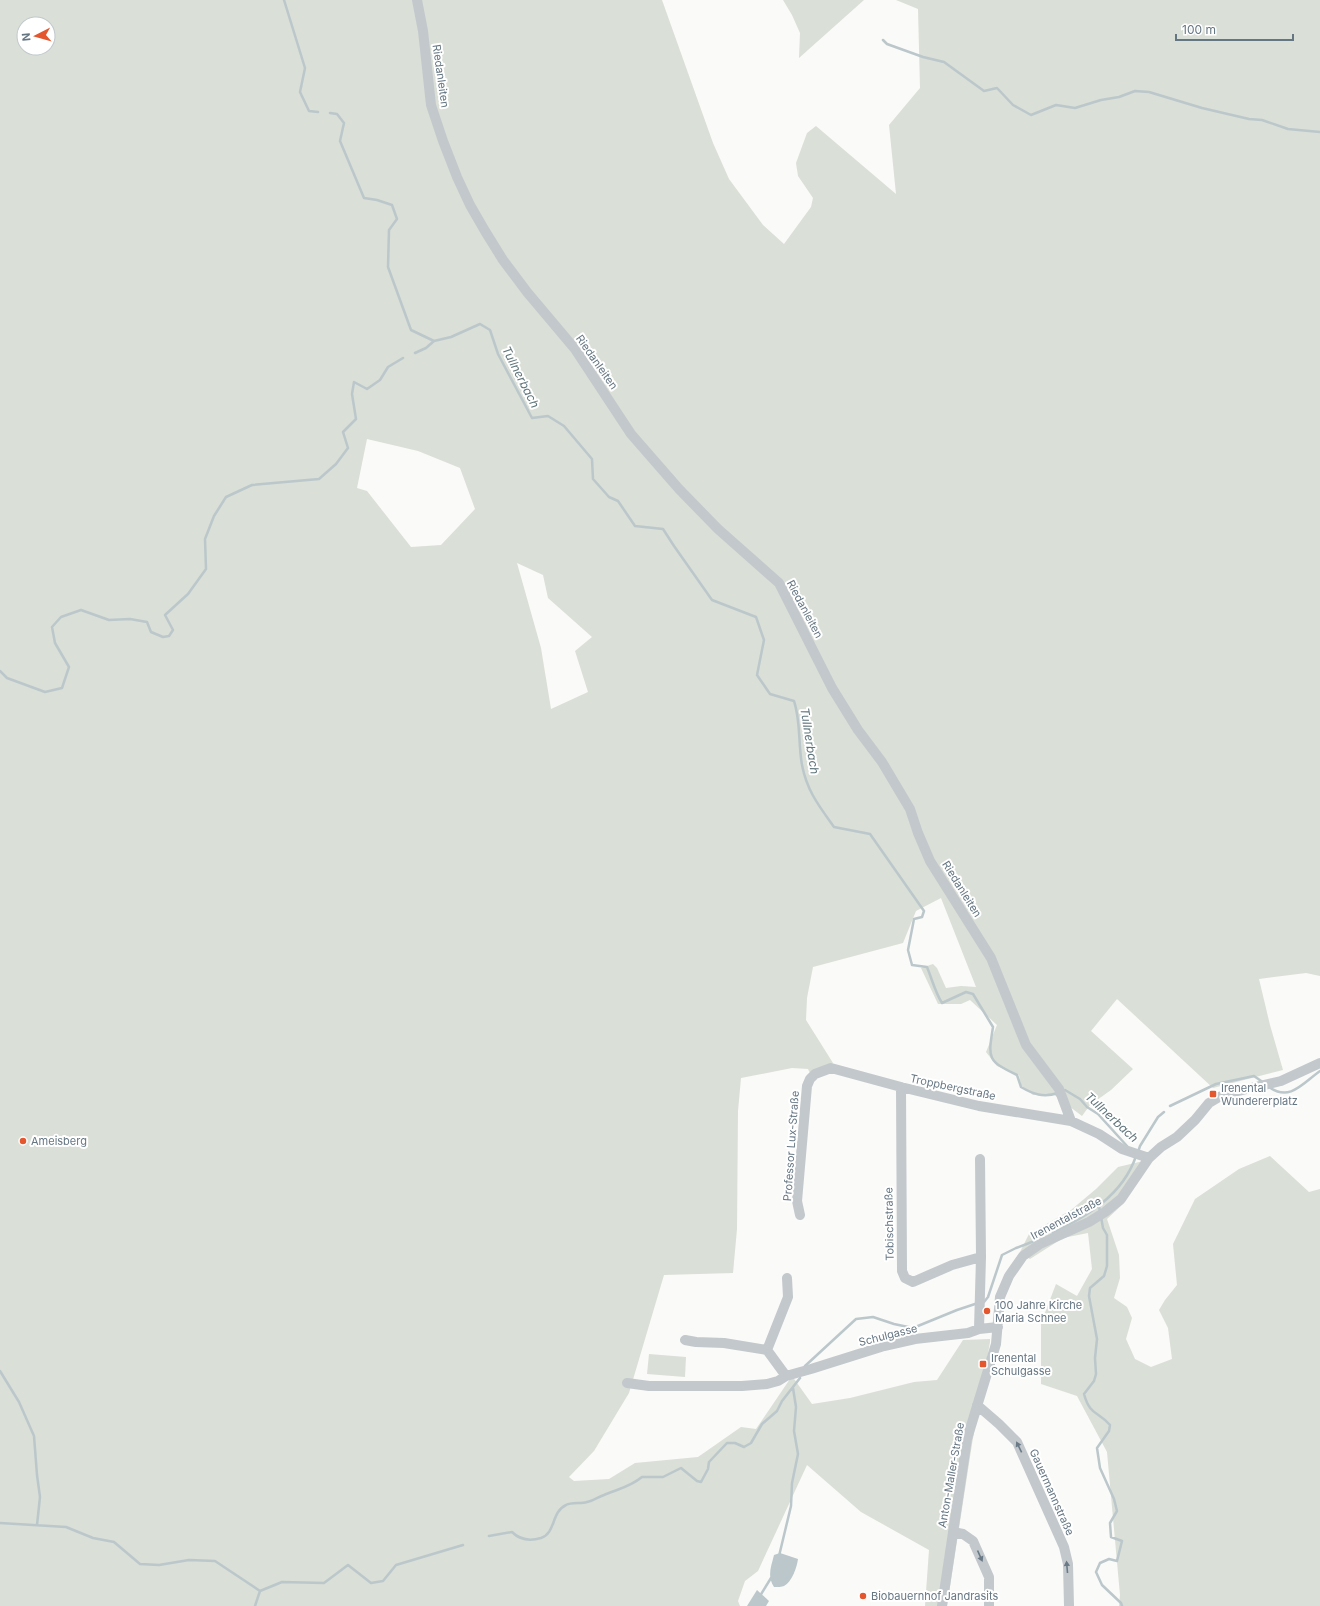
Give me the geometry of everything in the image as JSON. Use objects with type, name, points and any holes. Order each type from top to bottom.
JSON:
[{"type":"street","name":"Riedanleiten","points":[[417,0],[423,31],[431,105],[442,141],[457,177],[470,205],[485,231],[503,260],[527,292],[575,349],[631,434],[679,489],[718,529],[779,583],[832,688],[858,730],[882,762],[910,809],[930,861],[991,958],[1026,1045],[1060,1092],[1071,1121]]},
{"type":"street","name":"Irenentalstraße","points":[[998,1327],[1000,1297],[1008,1276],[1023,1256],[1040,1244],[1101,1215],[1121,1199],[1145,1157],[1177,1137],[1195,1120],[1209,1103],[1216,1098],[1291,1077],[1320,1063]]},
{"type":"street","name":"Troppbergstraße","points":[[831,1068],[901,1088],[979,1106],[1071,1121]]},
{"type":"street","name":"Professor Lux-Straße","points":[[800,1215],[797,1201],[808,1086],[810,1079],[815,1074],[831,1068]]},
{"type":"street","name":"Tobischstraße","points":[[901,1088],[902,1271],[905,1278],[913,1282],[952,1265],[981,1256]]},
{"type":"street","points":[[1071,1121],[1099,1134],[1128,1152],[1145,1157]]},
{"type":"street","points":[[979,1329],[981,1256],[980,1159]]},
{"type":"street","points":[[767,1350],[788,1297],[787,1278]]},
{"type":"street","name":"Schulgasse","points":[[627,1384],[649,1386],[742,1386],[766,1384],[778,1381],[786,1376],[884,1346],[915,1339],[968,1333],[979,1329],[998,1327]]},
{"type":"street","name":"Anton-Maller-Straße","points":[[942,1606],[967,1439],[996,1344],[998,1327]]},
{"type":"street","points":[[685,1340],[724,1343],[767,1350],[786,1376]]},
{"type":"street","name":"Gauermannstraße","points":[[977,1405],[1017,1442],[1064,1547],[1068,1564],[1069,1606]]},
{"type":"street","points":[[953,1532],[963,1534],[973,1541],[989,1577],[990,1606]]},
{"type":"shaded area","points":[[0,0],[662,0],[713,143],[729,179],[763,225],[784,244],[811,207],[813,198],[798,176],[796,163],[807,133],[816,126],[896,194],[889,125],[920,88],[918,9],[896,0],[1320,0],[1320,976],[1306,973],[1259,979],[1283,1070],[1213,1088],[1117,999],[1091,1031],[1133,1069],[1111,1090],[1090,1105],[1082,1116],[1053,1094],[1033,1095],[1021,1085],[1019,1075],[997,1066],[986,1052],[997,1025],[970,1000],[961,1004],[938,1004],[921,968],[933,964],[937,968],[946,988],[961,986],[976,987],[941,898],[916,911],[903,943],[813,967],[807,998],[806,1020],[833,1063],[810,1073],[808,1069],[792,1068],[741,1078],[738,1111],[737,1229],[733,1273],[664,1275],[629,1393],[594,1451],[569,1477],[574,1481],[609,1479],[635,1463],[698,1457],[741,1427],[756,1429],[792,1376],[812,1404],[850,1398],[914,1382],[937,1380],[963,1340],[990,1339],[990,1342],[972,1444],[947,1606],[925,1606],[929,1550],[861,1512],[807,1465],[758,1571],[745,1581],[738,1601],[740,1606],[0,1606]],"holes":[[[367,439],[418,451],[460,468],[475,509],[441,545],[411,547],[367,491],[357,488]],[[517,563],[543,575],[548,598],[592,637],[575,651],[588,692],[551,709],[541,648]]]},
{"type":"shaded area","points":[[783,0],[864,0],[799,58],[800,33]]},
{"type":"shaded area","points":[[1270,1156],[1309,1192],[1320,1189],[1320,1606],[1119,1606],[1120,1595],[1107,1452],[1077,1396],[1041,1384],[1041,1323],[1056,1284],[1077,1296],[1092,1269],[1088,1233],[1063,1238],[1030,1259],[1020,1252],[1029,1234],[1071,1210],[1096,1189],[1118,1167],[1152,1159],[1123,1204],[1107,1219],[1119,1255],[1120,1278],[1114,1298],[1127,1307],[1132,1318],[1126,1339],[1135,1359],[1151,1367],[1172,1359],[1168,1328],[1159,1310],[1177,1285],[1173,1244],[1195,1199],[1239,1169]]},
{"type":"shaded area","points":[[649,1354],[686,1357],[685,1377],[647,1374]]},
{"type":"shaded area","points":[[780,1553],[798,1559],[794,1574],[787,1584],[774,1587],[770,1575],[771,1567],[774,1555]]},
{"type":"shaded area","points":[[757,1590],[769,1601],[766,1606],[747,1606]]},
{"type":"waterway","name":"Tullnerbach","points":[[284,0],[305,68],[300,92],[309,111],[318,112]]},
{"type":"waterway","points":[[883,40],[887,44],[923,57],[944,62],[984,91],[997,88],[1013,105],[1031,115],[1056,105],[1075,108],[1101,100],[1119,97],[1135,91],[1149,92],[1202,108],[1249,119],[1262,120],[1288,129],[1320,132]]},
{"type":"waterway","name":"Tullnerbach","points":[[330,113],[337,114],[344,123],[340,141],[364,198],[377,200],[392,205],[397,219],[389,230],[388,267],[411,330],[434,341],[451,337],[480,324],[490,330],[498,354],[532,418],[548,416],[564,426],[592,459],[593,479],[609,497],[618,501],[635,526],[663,529],[712,600],[756,617],[764,640],[757,675],[770,694],[794,701],[798,717],[802,765],[810,791],[834,827],[870,834],[924,911],[922,917],[914,919],[908,950],[912,965],[927,967],[935,990],[942,1003],[966,992],[973,994],[993,1027],[990,1046],[992,1057],[1000,1066],[1017,1075],[1021,1087],[1030,1092],[1043,1095],[1058,1093]]},
{"type":"waterway","points":[[415,353],[426,348],[434,341]]},
{"type":"waterway","points":[[0,671],[7,678],[45,692],[62,688],[69,667],[55,643],[52,627],[61,617],[81,610],[109,620],[130,619],[147,622],[151,632],[163,637],[169,636],[173,630],[165,615],[188,594],[206,569],[205,539],[214,516],[226,497],[252,485],[319,479],[336,464],[348,448],[343,432],[356,419],[352,394],[354,382],[367,389],[380,380],[388,367],[403,358]]},
{"type":"waterway","name":"Tullnerbach","points":[[1269,1087],[1283,1093],[1290,1092],[1320,1071]]},
{"type":"waterway","name":"Tullnerbach","points":[[1170,1106],[1216,1084],[1254,1076],[1264,1083]]},
{"type":"waterway","name":"Tullnerbach","points":[[1063,1091],[1065,1090],[1080,1099],[1087,1107],[1098,1114],[1127,1146]]},
{"type":"waterway","name":"Tullnerbach","points":[[1138,1152],[1140,1146],[1158,1117],[1164,1112]]},
{"type":"waterway","points":[[1053,1233],[1091,1211],[1113,1193],[1130,1170],[1136,1156]]},
{"type":"waterway","points":[[1099,1206],[1100,1212]]},
{"type":"waterway","points":[[1101,1217],[1103,1228],[1107,1235],[1107,1266],[1104,1276],[1090,1288],[1089,1296],[1097,1339],[1095,1358],[1096,1374],[1094,1381],[1084,1394],[1086,1401],[1092,1410],[1110,1425],[1109,1431],[1097,1448],[1100,1468],[1114,1499],[1117,1511],[1110,1523],[1111,1537],[1122,1541],[1117,1561],[1109,1559],[1100,1563],[1096,1572],[1102,1585],[1121,1603],[1122,1606]]},
{"type":"waterway","points":[[984,1302],[988,1297],[1002,1255],[1037,1240]]},
{"type":"waterway","points":[[805,1366],[856,1319],[873,1317],[913,1328],[975,1304]]},
{"type":"waterway","points":[[0,1371],[19,1402],[34,1436],[40,1497],[37,1525]]},
{"type":"waterway","points":[[489,1536],[512,1532],[518,1537],[526,1539],[541,1538],[549,1532],[555,1517],[561,1508],[566,1505],[591,1501],[628,1486],[642,1477],[663,1477],[681,1468],[697,1481],[701,1482],[708,1469],[709,1462],[727,1443],[735,1443],[744,1447],[751,1443],[762,1424],[777,1411],[782,1401],[800,1378]]},
{"type":"waterway","points":[[779,1556],[791,1506],[792,1483],[798,1454],[794,1431],[796,1407],[793,1388]]},
{"type":"waterway","points":[[0,1523],[66,1527],[93,1538],[114,1542],[140,1564],[159,1565],[189,1560],[215,1561],[260,1591],[282,1582],[324,1583],[348,1565],[371,1583],[383,1581],[396,1565],[463,1545]]},
{"type":"waterway","points":[[760,1596],[771,1578]]},
{"type":"waterway","points":[[255,1606],[260,1591]]},
{"type":"place","name":"Irenental Wundererplatz","points":[[1213,1094]]},
{"type":"place","name":"Ameisberg","points":[[23,1141]]},
{"type":"place","name":"100 Jahre Kirche Maria Schnee","points":[[987,1311]]},
{"type":"place","name":"Irenental Schulgasse","points":[[983,1364]]},
{"type":"place","name":"Biobauernhof Jandrasits","points":[[863,1596]]}]
